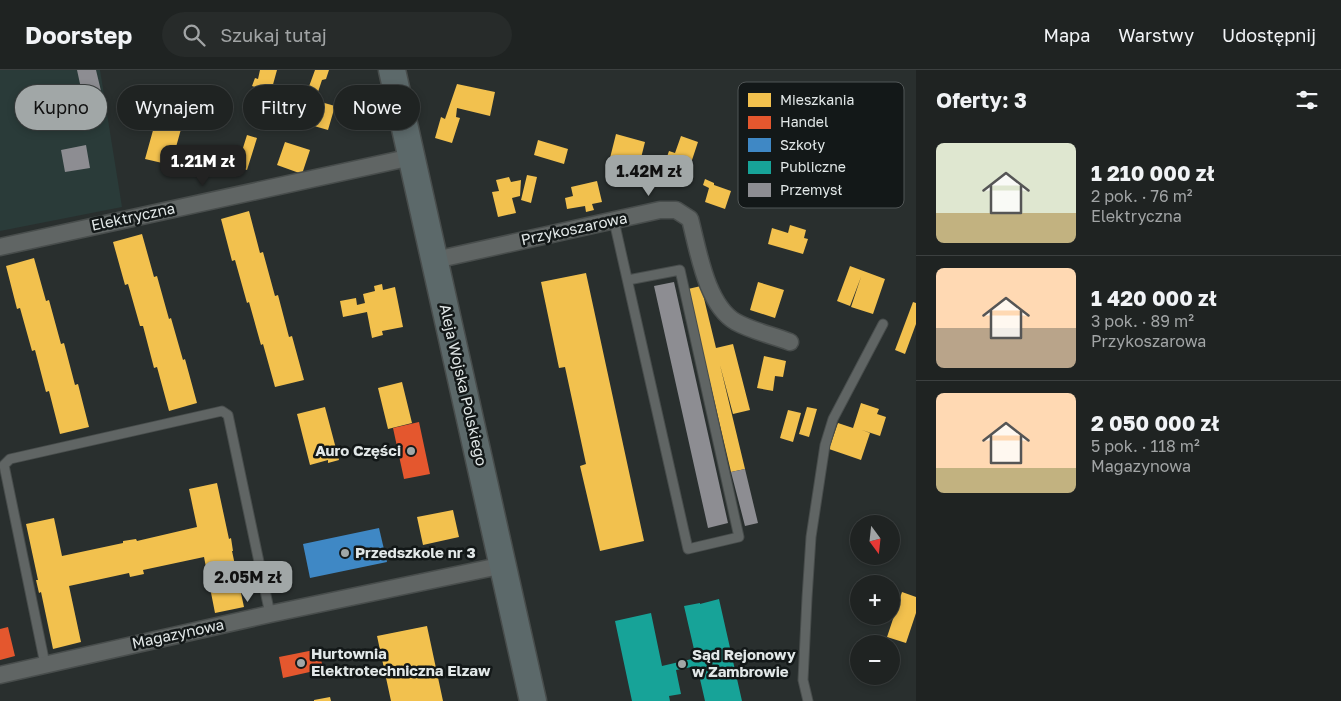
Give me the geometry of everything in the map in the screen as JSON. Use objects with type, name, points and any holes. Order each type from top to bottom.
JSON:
[{"type":"main road","name":"Aleja Wojska Polskiego","points":[[392,70],[533,701]]},
{"type":"street","name":"Elektryczna","points":[[0,247],[412,157]]},
{"type":"street","name":"Przykoszarowa","points":[[435,260],[660,210],[676,210],[690,219],[704,273],[719,306],[735,321],[790,342]]},
{"type":"street","name":"Magazynowa","points":[[0,674],[270,614],[504,565]]},
{"type":"lane","points":[[614,220],[688,549],[739,537],[680,270],[628,280]]},
{"type":"lane","points":[[808,701],[803,680],[807,598],[811,537],[824,445],[833,419],[883,324]]},
{"type":"lane","points":[[45,664],[4,465],[10,459],[222,411],[228,415],[270,614]]},
{"type":"shaded area","points":[[0,70],[100,70],[102,85],[15,85],[15,130],[107,130],[107,114],[122,207],[0,231]]},
{"type":"building: Mieszkania","points":[[260,70],[277,70],[273,85],[252,85],[255,78],[258,79]]},
{"type":"building: Mieszkania","points":[[315,70],[329,70],[326,79],[322,80],[320,85],[310,85]]},
{"type":"building: Mieszkania","points":[[457,84],[495,92],[490,116],[457,108],[456,117],[460,118],[452,143],[435,138],[441,117],[445,119]]},
{"type":"building: Mieszkania","points":[[324,103],[334,106],[328,130],[324,129]]},
{"type":"building: Mieszkania","points":[[153,130],[181,130],[171,165],[145,159]]},
{"type":"building: Mieszkania","points":[[616,134],[645,142],[636,178],[607,170]]},
{"type":"building: Mieszkania","points":[[247,135],[257,138],[247,170],[237,167]]},
{"type":"building: Mieszkania","points":[[681,136],[698,142],[685,181],[661,174],[669,151],[675,153]]},
{"type":"building: Mieszkania","points":[[538,140],[568,149],[564,164],[534,155]]},
{"type":"building: Mieszkania","points":[[285,142],[310,150],[302,174],[277,165]]},
{"type":"building: Mieszkania","points":[[527,175],[537,177],[531,203],[521,200]]},
{"type":"building: Mieszkania","points":[[509,177],[511,182],[521,180],[520,196],[512,198],[516,213],[498,217],[492,192],[499,191],[496,180]]},
{"type":"building: Mieszkania","points":[[705,179],[714,183],[714,185],[731,191],[725,209],[705,202],[709,188],[703,185]]},
{"type":"building: Mieszkania","points":[[597,181],[602,202],[592,204],[594,210],[586,212],[585,206],[567,209],[565,198],[573,196],[571,187]]},
{"type":"building: Mieszkania","points":[[249,211],[260,253],[263,252],[275,296],[278,295],[289,337],[292,336],[304,380],[275,387],[235,260],[232,261],[221,219]]},
{"type":"building: Mieszkania","points":[[790,225],[806,230],[804,238],[808,239],[803,254],[768,244],[772,228],[788,233]]},
{"type":"building: Mieszkania","points":[[142,234],[154,277],[157,276],[169,319],[171,318],[183,360],[185,359],[197,403],[169,411],[157,367],[154,368],[143,326],[140,326],[128,284],[125,285],[113,242]]},
{"type":"building: Mieszkania","points":[[34,258],[46,301],[49,300],[61,344],[64,343],[75,385],[78,384],[89,427],[60,434],[49,391],[46,392],[35,350],[32,351],[20,308],[17,309],[6,266]]},
{"type":"building: Mieszkania","points":[[850,266],[885,279],[873,314],[851,307],[861,277],[850,306],[837,301]]},
{"type":"building: Mieszkania","points":[[586,273],[644,541],[600,551],[580,466],[586,464],[565,367],[559,368],[541,282]]},
{"type":"building: Mieszkania","points":[[758,282],[784,290],[775,318],[750,310]]},
{"type":"building: Mieszkania","points":[[382,284],[383,290],[395,287],[403,327],[382,331],[383,335],[372,338],[367,312],[343,317],[340,301],[356,298],[357,305],[365,303],[363,294],[375,291],[374,286]]},
{"type":"building: Mieszkania","points":[[701,286],[716,348],[733,344],[750,410],[733,414],[720,365],[745,469],[731,472],[688,289]]},
{"type":"building: Mieszkania","points":[[913,302],[916,303],[916,324],[905,354],[895,350]]},
{"type":"building: Mieszkania","points":[[764,356],[786,361],[783,377],[775,376],[773,391],[757,388]]},
{"type":"building: Mieszkania","points":[[402,382],[412,423],[388,429],[378,388]]},
{"type":"building: Mieszkania","points":[[861,403],[879,409],[877,414],[886,417],[880,436],[862,430],[870,433],[861,460],[829,449],[838,423],[853,428]]},
{"type":"building: Mieszkania","points":[[325,407],[339,460],[328,463],[328,460],[310,465],[297,414]]},
{"type":"building: Mieszkania","points":[[807,407],[817,409],[809,437],[799,434]]},
{"type":"building: Mieszkania","points":[[788,410],[801,413],[793,442],[780,438]]},
{"type":"building: Mieszkania","points":[[217,483],[229,539],[231,538],[244,607],[215,613],[204,557],[143,570],[144,574],[130,577],[129,573],[69,586],[81,642],[53,649],[41,592],[39,593],[36,580],[38,580],[26,524],[54,518],[62,556],[123,543],[123,541],[136,539],[137,541],[197,527],[189,489]]},
{"type":"building: Mieszkania","points":[[453,510],[459,537],[423,545],[417,517]]},
{"type":"building: Mieszkania","points":[[902,592],[916,597],[916,613],[906,643],[900,641],[900,635],[888,635],[891,625],[900,625],[900,598]]},
{"type":"building: Mieszkania","points":[[427,626],[443,701],[391,701],[377,636]]},
{"type":"building: Mieszkania","points":[[330,697],[331,701],[314,701],[314,700]]},
{"type":"building: Handel","name":"Auro Części","points":[[419,422],[430,474],[404,479],[393,428]]},
{"type":"building: Handel","points":[[8,627],[15,656],[0,660],[0,629]]},
{"type":"building: Handel","name":"Hurtownia Elektrotechniczna Elzaw","points":[[319,649],[323,669],[283,678],[279,657]]},
{"type":"building: Szkoły","name":"Przedszkole nr 3","points":[[379,528],[387,562],[310,578],[303,544]]},
{"type":"building: Publiczne","points":[[719,599],[742,701],[705,701],[697,666],[676,670],[681,694],[669,696],[670,701],[632,701],[615,621],[651,613],[662,666],[696,658],[684,606]]},
{"type":"building: Przemysł","points":[[77,70],[96,70],[100,85],[80,85]]},
{"type":"building: Przemysł","points":[[86,145],[90,168],[65,172],[61,150]]},
{"type":"building: Przemysł","points":[[674,282],[728,523],[708,528],[654,286]]},
{"type":"building: Przemysł","points":[[745,469],[758,523],[745,526],[731,472]]},
{"type":"place","name":"Auro Części","points":[[411,451]]},
{"type":"place","name":"Przedszkole nr 3","points":[[345,553]]},
{"type":"place","name":"Hurtownia Elektrotechniczna Elzaw","points":[[301,663]]},
{"type":"place","name":"Sąd Rejonowy w Zambrowie","points":[[682,664]]}]
